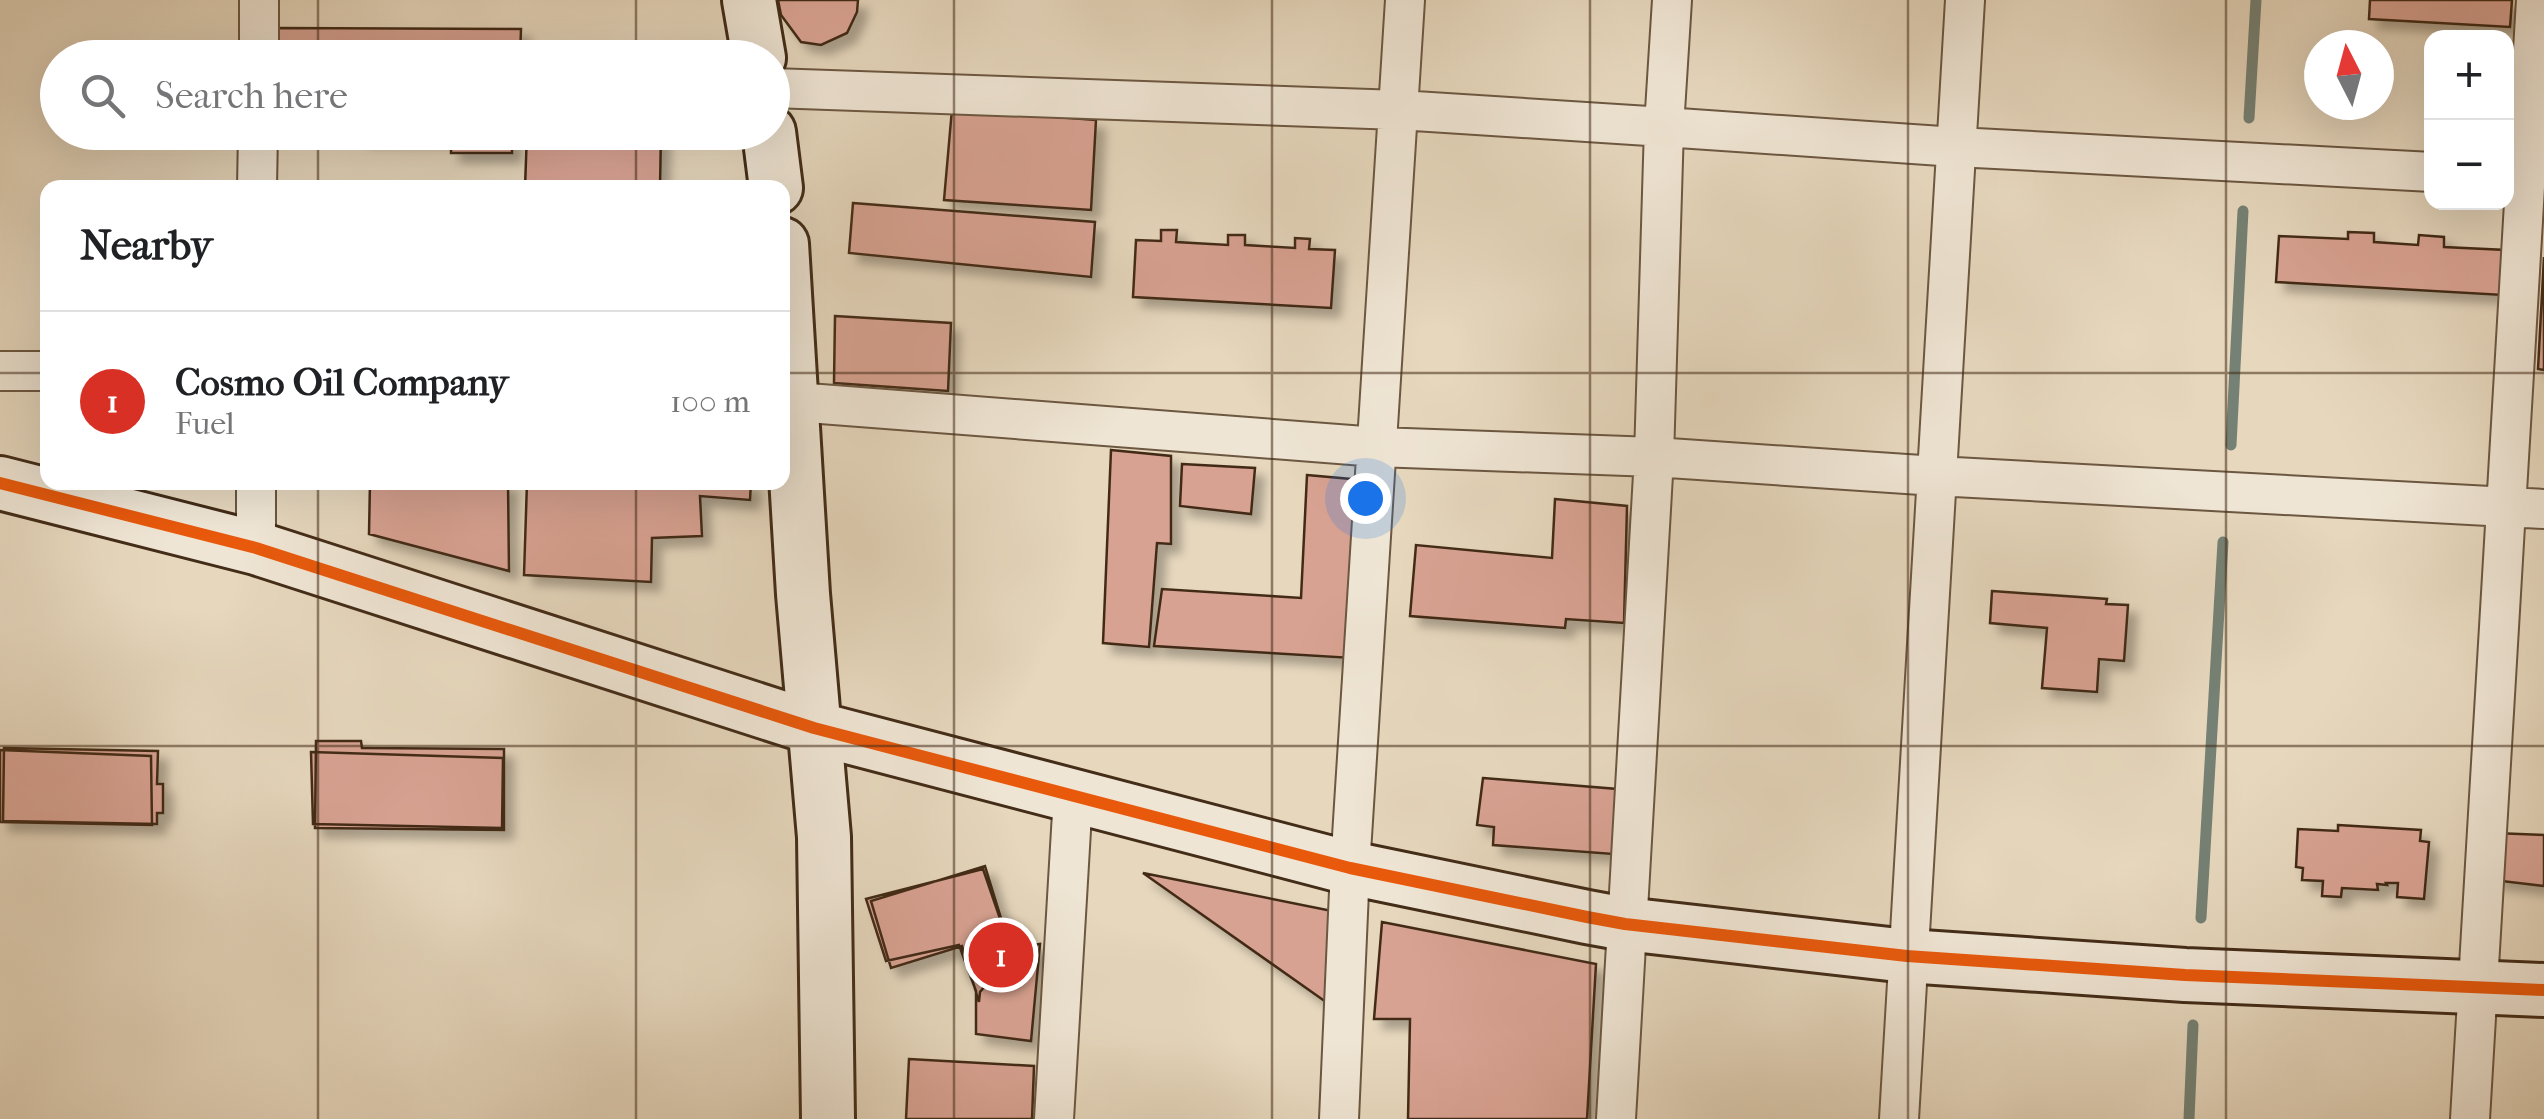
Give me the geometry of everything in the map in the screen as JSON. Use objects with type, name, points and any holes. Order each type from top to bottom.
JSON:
[{"type":"street","points":[[258,40],[259,0]]},
{"type":"street","points":[[749,0],[756,40]]},
{"type":"street","points":[[1339,1119],[1350,868],[1405,0]]},
{"type":"street","points":[[1616,1119],[1654,457],[1672,0]]},
{"type":"street","points":[[1900,1119],[1965,0]]},
{"type":"street","points":[[2470,1119],[2477,987],[2525,508],[2525,178],[2536,0]]},
{"type":"street","points":[[790,89],[1399,110],[1956,147],[2424,172]]},
{"type":"street","points":[[257,180],[258,150]]},
{"type":"street","points":[[772,150],[775,180]]},
{"type":"street","points":[[0,371],[40,372]]},
{"type":"street","points":[[790,401],[1377,447],[1654,457],[2525,508]]},
{"type":"street","points":[[790,448],[824,837],[828,1119]]},
{"type":"street","points":[[0,482],[256,548],[814,728],[1350,868],[1625,924],[1907,956],[2185,976],[2544,990]]},
{"type":"street","points":[[256,490],[256,548]]},
{"type":"street","points":[[1054,1119],[1073,796]]},
{"type":"building","points":[[778,0],[858,0],[847,33],[821,45],[801,42],[781,15]]},
{"type":"building","points":[[2370,0],[2512,0],[2510,27],[2369,19]]},
{"type":"building","points":[[277,28],[521,29],[521,40],[277,40]]},
{"type":"building","points":[[952,109],[1096,120],[1091,210],[944,200]]},
{"type":"building","points":[[451,150],[512,150],[512,153]]},
{"type":"building","points":[[526,150],[661,150],[660,180],[525,180]]},
{"type":"building","points":[[853,203],[1095,222],[1091,277],[849,253]]},
{"type":"building","points":[[1161,230],[1177,230],[1176,242],[1228,245],[1228,235],[1245,235],[1245,245],[1295,248],[1295,238],[1310,239],[1309,249],[1335,250],[1331,308],[1133,297],[1136,240],[1161,241]]},
{"type":"building","points":[[2348,232],[2374,233],[2374,242],[2418,245],[2419,235],[2444,237],[2444,247],[2506,250],[2503,295],[2276,282],[2279,236],[2348,239]]},
{"type":"building","points":[[2544,257],[2544,370],[2538,369]]},
{"type":"building","points":[[835,316],[951,323],[948,391],[834,383]]},
{"type":"building","points":[[1111,450],[1171,456],[1171,544],[1157,543],[1149,647],[1103,643]]},
{"type":"building","points":[[1182,464],[1255,468],[1251,514],[1180,506]]},
{"type":"building","points":[[1307,475],[1362,480],[1352,658],[1154,646],[1162,589],[1301,598]]},
{"type":"building","points":[[370,490],[508,490],[509,571],[369,534]]},
{"type":"building","points":[[527,490],[751,490],[750,500],[700,496],[702,536],[652,538],[651,582],[524,575]]},
{"type":"building","points":[[1555,499],[1627,506],[1624,623],[1566,619],[1565,628],[1410,616],[1416,545],[1552,558]]},
{"type":"building","points":[[1992,591],[2107,599],[2106,604],[2128,605],[2124,661],[2099,659],[2097,692],[2042,688],[2047,628],[1990,623]]},
{"type":"building","points":[[316,741],[361,741],[362,748],[504,749],[504,830],[315,828]]},
{"type":"building","points":[[4,748],[158,751],[157,784],[163,784],[163,813],[157,813],[157,824],[3,821]]},
{"type":"building","points":[[0,750],[151,756],[152,825],[0,822]]},
{"type":"building","points":[[311,752],[503,758],[502,828],[313,824]]},
{"type":"building","points":[[1483,778],[1617,789],[1613,854],[1493,845],[1494,827],[1477,825]]},
{"type":"building","points":[[2338,825],[2421,830],[2420,841],[2429,842],[2424,899],[2397,897],[2398,883],[2377,884],[2378,890],[2342,888],[2341,897],[2322,896],[2323,881],[2302,880],[2303,868],[2296,867],[2298,829],[2338,831]]},
{"type":"building","points":[[2494,833],[2544,835],[2544,886],[2493,880]]},
{"type":"building","points":[[985,866],[1012,954],[980,992],[979,1002],[962,946],[891,968],[871,901]]},
{"type":"building","points":[[983,869],[1010,948],[1040,944],[1031,1041],[976,1034],[976,991],[959,945],[886,961],[866,899]]},
{"type":"building","points":[[1143,873],[1332,911],[1326,1002]]},
{"type":"building","points":[[1382,922],[1596,964],[1587,1119],[1408,1119],[1410,1019],[1374,1019]]},
{"type":"building","points":[[909,1059],[1034,1066],[1032,1119],[906,1119]]},
{"type":"waterway","points":[[2249,118],[2256,0]]},
{"type":"waterway","points":[[2231,445],[2243,211]]},
{"type":"waterway","points":[[2201,918],[2223,542]]},
{"type":"waterway","points":[[2189,1119],[2193,1025]]},
{"type":"cycle path","points":[[0,483],[256,548],[814,728],[1350,868],[1587,917],[1907,956],[2185,975],[2544,990]]},
{"type":"place","name":"Cosmo Oil Company","points":[[1001,955]]}]
